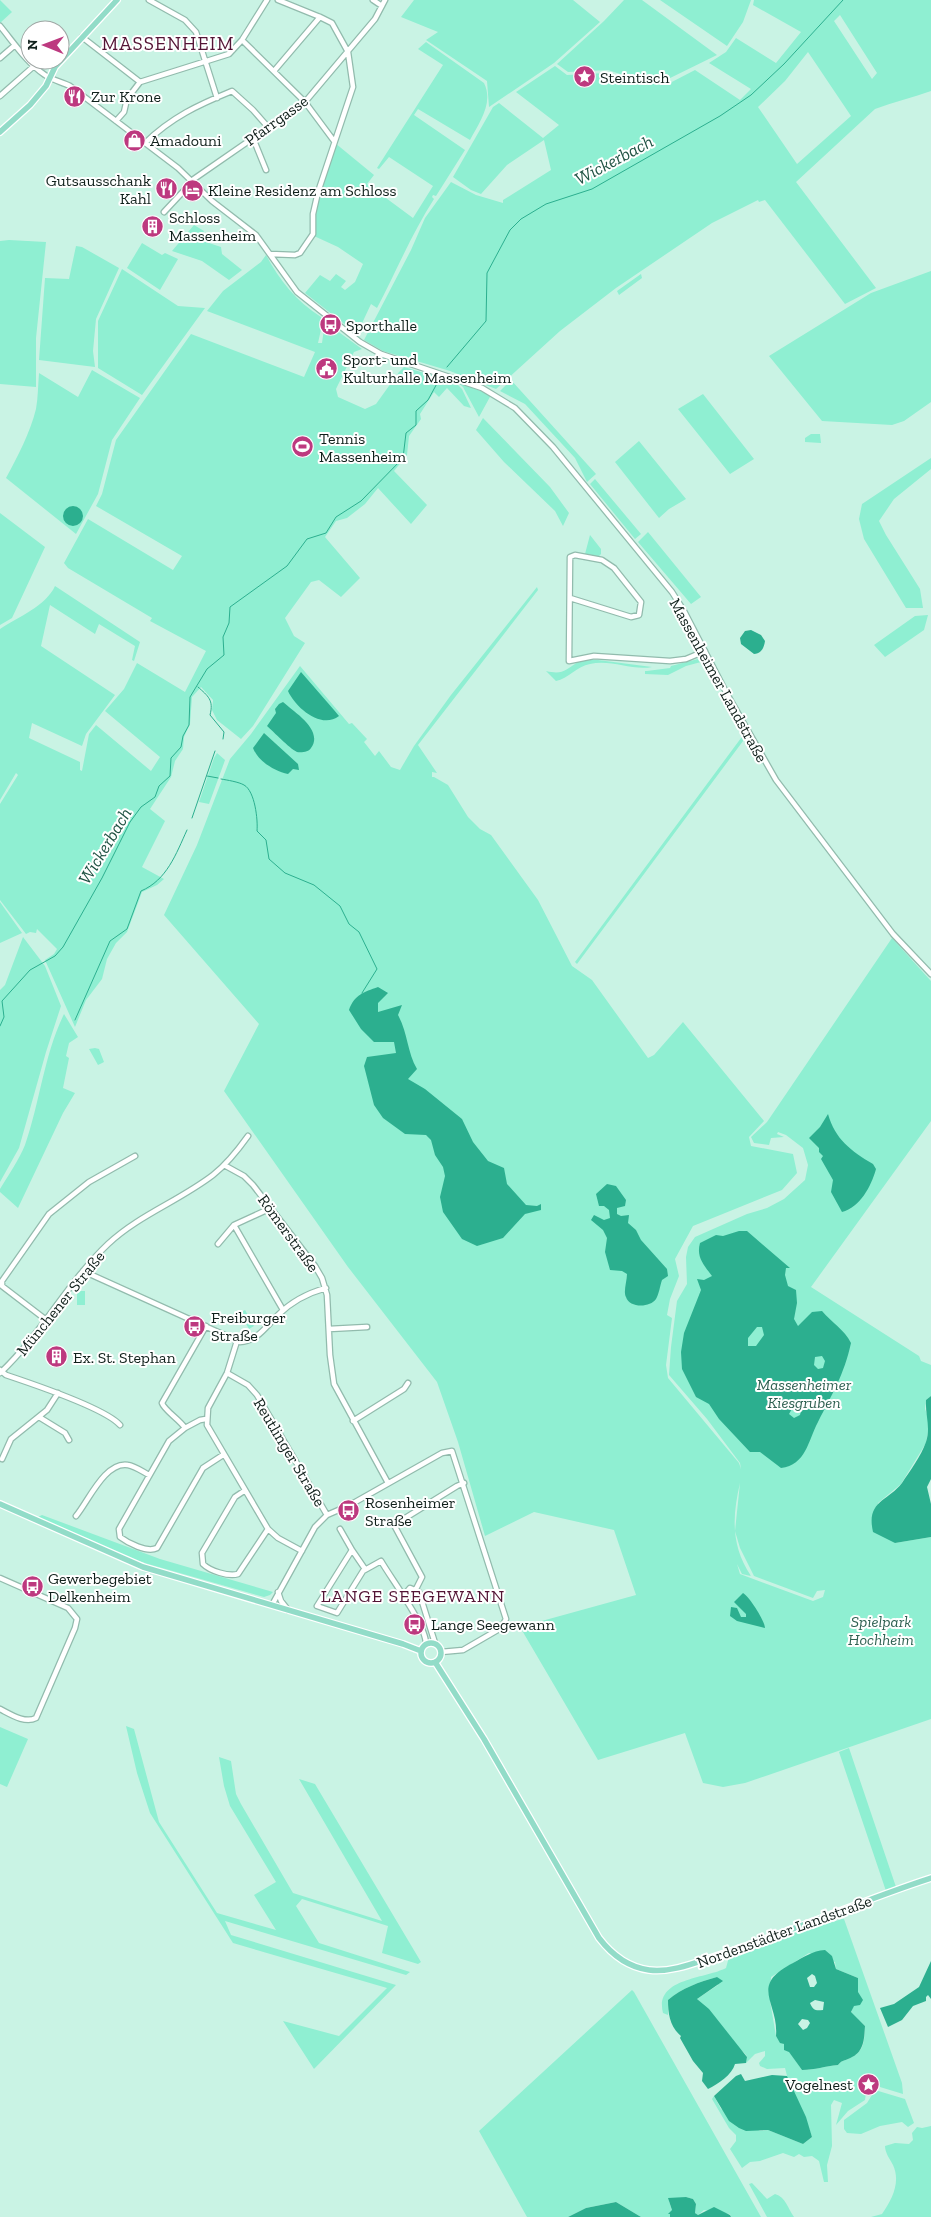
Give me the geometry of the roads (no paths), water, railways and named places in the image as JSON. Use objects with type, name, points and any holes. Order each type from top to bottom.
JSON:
[{"type":"main road","points":[[0,132],[30,105],[51,78],[55,67],[117,0]]},
{"type":"main road","points":[[0,1504],[143,1567],[421,1651]]},
{"type":"main road","points":[[435,1643],[441,1652],[440,1658],[435,1662],[429,1663],[424,1660],[421,1651],[426,1644],[435,1643]]},
{"type":"main road","name":"Nordenstädter Landstraße","points":[[435,1662],[484,1739],[599,1938],[617,1958],[634,1967],[660,1971],[687,1965],[739,1949],[931,1878]]},
{"type":"street","points":[[149,0],[189,23],[196,32],[217,98]]},
{"type":"street","points":[[116,121],[124,112],[127,99],[140,82],[206,63],[229,54],[242,40],[267,0]]},
{"type":"street","points":[[270,254],[295,255],[300,253],[313,234],[313,214],[318,192],[354,87],[348,52],[332,23],[320,16],[278,0]]},
{"type":"street","points":[[373,0],[382,6]]},
{"type":"street","name":"Pfarrgasse","points":[[164,212],[191,181],[305,102],[375,19],[385,0]]},
{"type":"street","points":[[274,71],[320,16]]},
{"type":"street","name":"Massenheimer Landstraße","points":[[0,26],[20,50]]},
{"type":"street","points":[[82,37],[140,82]]},
{"type":"street","points":[[242,40],[305,102],[334,141]]},
{"type":"street","points":[[0,58],[15,44]]},
{"type":"street","points":[[0,96],[29,70]]},
{"type":"street","name":"Massenheimer Landstraße","points":[[40,70],[51,78],[70,86],[178,168],[212,201],[256,236],[297,292],[371,349],[412,365],[482,388],[507,402],[525,417],[553,447],[672,592],[776,780],[893,934],[931,974]]},
{"type":"street","points":[[145,143],[162,126],[193,107],[232,91],[268,127]]},
{"type":"street","points":[[253,138],[266,170]]},
{"type":"street","points":[[570,598],[631,617],[640,615],[642,610],[641,602],[614,568],[602,560],[575,554],[570,557],[569,661],[594,656],[670,662],[686,659],[705,651]]},
{"type":"street","name":"Münchener Straße","points":[[0,1372],[19,1354],[82,1271],[121,1233],[204,1181],[224,1165],[248,1136]]},
{"type":"street","points":[[45,1319],[2,1286],[2,1281],[49,1214],[89,1182],[135,1156]]},
{"type":"street","name":"Römerstraße","points":[[224,1165],[244,1176],[315,1266],[326,1288],[332,1377],[337,1392],[388,1483]]},
{"type":"street","points":[[218,1244],[234,1225],[271,1208]]},
{"type":"street","points":[[234,1225],[283,1310]]},
{"type":"street","points":[[82,1271],[206,1326],[237,1342],[248,1341],[261,1334],[283,1310],[297,1300],[326,1288]]},
{"type":"street","points":[[186,1428],[175,1415],[164,1409],[162,1403],[206,1326]]},
{"type":"street","points":[[329,1329],[367,1327]]},
{"type":"street","points":[[237,1342],[227,1373],[208,1408],[206,1419],[210,1432],[268,1530],[278,1538],[302,1551]]},
{"type":"street","points":[[0,1372],[58,1393],[113,1418],[120,1425]]},
{"type":"street","name":"Reutlinger Straße","points":[[227,1373],[248,1385],[257,1395],[327,1515]]},
{"type":"street","points":[[353,1421],[404,1389],[408,1383]]},
{"type":"street","points":[[2,1459],[11,1439],[39,1417],[52,1404],[58,1393]]},
{"type":"street","points":[[39,1417],[65,1433],[69,1440]]},
{"type":"street","points":[[206,1419],[200,1420],[186,1428],[169,1441],[118,1531],[122,1539],[150,1550],[156,1548],[203,1468],[223,1455]]},
{"type":"street","points":[[272,1605],[318,1523],[327,1515],[350,1505],[439,1455],[452,1451],[506,1621],[501,1628],[463,1650],[441,1652]]},
{"type":"street","points":[[76,1516],[98,1483],[114,1468],[123,1464],[130,1465],[149,1475]]},
{"type":"street","points":[[416,1589],[422,1577],[394,1525],[457,1486],[464,1484]]},
{"type":"street","points":[[244,1491],[235,1497],[202,1554],[203,1564],[208,1568],[232,1575],[238,1574],[268,1530]]},
{"type":"street","points":[[340,1529],[365,1569]]},
{"type":"street","points":[[352,1550],[317,1606],[324,1610],[339,1612],[365,1569],[381,1561],[398,1590],[404,1595],[425,1635],[426,1644]]},
{"type":"street","points":[[0,1578],[68,1608],[77,1619],[75,1628],[36,1718],[31,1721],[24,1720],[0,1709]]},
{"type":"street","points":[[404,1595],[408,1589],[416,1589]]},
{"type":"street","points":[[416,1589],[419,1593],[435,1643]]},
{"type":"street","points":[[278,1592],[281,1601],[288,1610]]},
{"type":"waterway","name":"Wickerbach","points":[[447,367],[486,321],[487,273],[510,230],[521,219],[546,204],[592,189],[720,116],[751,95],[784,64],[843,0]]},
{"type":"waterway","name":"Wickerbach","points":[[0,1026],[4,1017],[2,1001],[30,970],[55,956],[63,947],[102,878],[130,822],[141,807],[155,797],[159,786],[170,776],[171,758],[181,747],[183,736],[189,725],[190,697],[207,669],[224,655],[223,637],[229,623],[230,607],[287,566],[307,539],[326,533],[336,517],[361,501],[403,458],[406,433],[416,425],[416,411],[428,400],[440,378]]},
{"type":"waterway","points":[[198,687],[211,702],[210,715],[224,732],[223,739]]},
{"type":"waterway","points":[[192,818],[215,751]]},
{"type":"waterway","points":[[207,776],[218,778]]},
{"type":"waterway","points":[[221,779],[233,781],[248,788],[256,813],[257,831],[266,840],[269,859],[285,873],[314,885],[340,906],[349,924],[359,932],[377,969],[362,993]]},
{"type":"waterway","points":[[75,1020],[110,941],[127,929],[141,891],[158,880],[164,873],[170,865],[187,830]]},
{"type":"place","name":"Steintisch","points":[[584,77]]},
{"type":"place","name":"Zur Krone","points":[[75,96]]},
{"type":"place","name":"Amadouni","points":[[134,140]]},
{"type":"place","name":"Gutsausschank Kahl","points":[[167,189]]},
{"type":"place","name":"Kleine Residenz am Schloss","points":[[192,190]]},
{"type":"place","name":"Schloss Massenheim","points":[[153,226]]},
{"type":"place","name":"Sporthalle","points":[[330,325]]},
{"type":"place","name":"Sport- und Kulturhalle Massenheim","points":[[327,368]]},
{"type":"place","name":"Tennis Massenheim","points":[[303,447]]},
{"type":"place","name":"Freiburger Straße","points":[[195,1326]]},
{"type":"place","name":"Ex. St. Stephan","points":[[57,1357]]},
{"type":"place","name":"Rosenheimer Straße","points":[[349,1511]]},
{"type":"place","name":"Gewerbegebiet Delkenheim","points":[[32,1587]]},
{"type":"place","name":"Lange Seegewann","points":[[415,1624]]},
{"type":"place","name":"Vogelnest","points":[[869,2084]]},
{"type":"district","name":"MASSENHEIM","points":[[168,43]]},
{"type":"district","name":"LANGE SEEGEWANN","points":[[413,1596]]},
{"type":"park label","name":"Massenheimer Kiesgruben","points":[[804,1393]]},
{"type":"park label","name":"Spielpark Hochheim","points":[[881,1630]]}]
